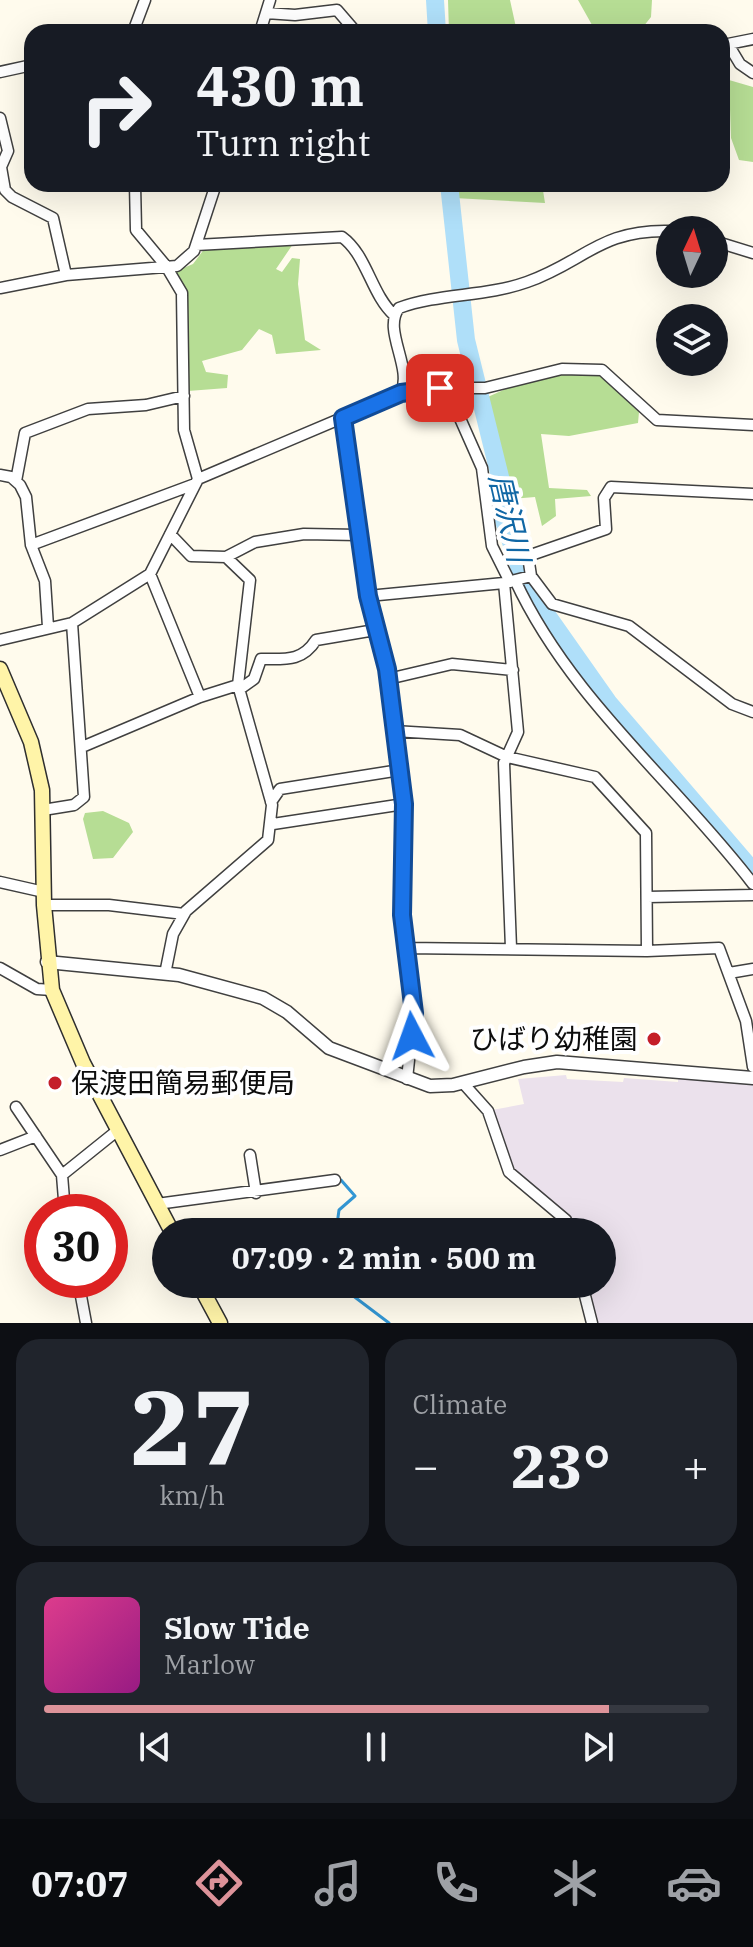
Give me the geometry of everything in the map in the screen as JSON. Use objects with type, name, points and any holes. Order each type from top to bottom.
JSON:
[{"type":"main road","points":[[0,669],[35,755],[43,810],[47,962],[52,990],[61,1020],[164,1218]]},
{"type":"main road","points":[[207,1298],[220,1323]]},
{"type":"street","points":[[136,24],[145,0]]},
{"type":"street","points":[[263,24],[270,0]]},
{"type":"street","points":[[266,13],[295,15],[337,10],[349,24]]},
{"type":"street","points":[[730,44],[753,39]]},
{"type":"street","points":[[730,47],[740,64],[753,73]]},
{"type":"street","points":[[0,72],[24,67]]},
{"type":"street","points":[[0,118],[8,151],[1,167],[5,190],[12,197],[53,218],[66,275]]},
{"type":"street","points":[[0,640],[72,623],[150,574],[197,481],[185,437],[182,293],[166,266],[136,230],[135,192]]},
{"type":"street","points":[[0,288],[66,275],[185,262],[196,245],[213,192]]},
{"type":"street","points":[[394,315],[402,306],[526,283],[609,239],[656,230]]},
{"type":"street","points":[[196,245],[342,237],[351,246],[384,306],[394,315],[405,380],[401,393]]},
{"type":"street","points":[[728,245],[753,253]]},
{"type":"street","points":[[31,545],[197,481],[401,393],[485,388],[562,369],[585,367],[602,370],[612,376],[657,420],[753,425]]},
{"type":"street","points":[[445,388],[482,468],[492,546],[529,611],[594,704],[753,884]]},
{"type":"street","points":[[16,481],[25,433],[88,409],[146,405],[184,396]]},
{"type":"street","points":[[343,418],[368,596],[388,679],[404,804],[405,948],[414,1013],[407,1079]]},
{"type":"street","points":[[0,475],[16,481],[26,497],[31,545],[45,581],[48,627]]},
{"type":"street","points":[[753,494],[611,487],[604,498],[606,529],[528,556],[531,576],[552,604],[629,626],[732,704],[753,712]]},
{"type":"street","points":[[170,534],[191,556],[226,557],[255,542],[304,534],[358,535]]},
{"type":"street","points":[[165,974],[173,934],[184,914],[268,840],[273,824],[271,802],[239,687],[250,580],[226,557]]},
{"type":"street","points":[[150,574],[200,697]]},
{"type":"street","points":[[368,596],[512,581],[531,576]]},
{"type":"street","points":[[511,948],[504,763],[518,732],[513,670],[512,581]]},
{"type":"street","points":[[43,810],[74,805],[84,797],[72,623]]},
{"type":"street","points":[[82,747],[200,697],[239,687],[254,679],[261,659],[295,658],[307,653],[316,640],[375,630]]},
{"type":"street","points":[[388,679],[452,664],[513,670]]},
{"type":"street","points":[[394,731],[460,735],[507,757],[582,772],[604,785],[646,833],[647,951]]},
{"type":"street","points":[[271,802],[280,789],[400,770]]},
{"type":"street","points":[[273,824],[404,804]]},
{"type":"street","points":[[0,882],[44,899],[184,914]]},
{"type":"street","points":[[647,897],[753,895]]},
{"type":"street","points":[[405,948],[647,951],[719,948],[746,1021],[753,1067]]},
{"type":"street","points":[[47,962],[194,978],[263,998],[287,1012],[329,1048],[430,1086],[463,1083],[557,1062],[753,1078]]},
{"type":"street","points":[[0,968],[37,989],[52,990]]},
{"type":"street","points":[[729,973],[753,969]]},
{"type":"street","points":[[463,1083],[488,1111],[499,1154],[509,1172],[564,1218]]},
{"type":"street","points":[[16,1107],[62,1175],[64,1194]]},
{"type":"street","points":[[62,1175],[118,1130]]},
{"type":"street","points":[[0,1150],[36,1136]]},
{"type":"street","points":[[250,1155],[256,1193]]},
{"type":"street","points":[[157,1204],[335,1180]]},
{"type":"street","points":[[81,1298],[86,1323]]},
{"type":"street","points":[[586,1298],[592,1323]]},
{"type":"shaded area","points":[[566,1075],[567,1079],[623,1082],[624,1078],[678,1082],[678,1076],[753,1083],[753,1323],[597,1323],[590,1298],[616,1298],[616,1218],[559,1218],[513,1170],[503,1152],[492,1110],[524,1104],[518,1079]]},
{"type":"green space","points":[[448,0],[510,0],[515,24],[449,24]]},
{"type":"green space","points":[[578,0],[652,0],[651,17],[645,24],[592,24]]},
{"type":"green space","points":[[730,80],[753,87],[753,162],[739,160],[731,138]]},
{"type":"green space","points":[[453,192],[543,192],[545,203],[454,198]]},
{"type":"green space","points":[[293,244],[276,269],[282,272],[292,258],[300,259],[298,284],[305,340],[321,350],[276,354],[272,335],[259,329],[242,350],[202,361],[206,372],[228,375],[227,388],[188,391],[182,282],[174,272],[193,264],[205,248]]},
{"type":"green space","points":[[557,373],[604,374],[639,412],[638,423],[569,436],[541,434],[549,488],[587,490],[591,496],[555,499],[556,516],[542,526],[535,497],[511,499],[491,449],[481,400],[517,384]]},
{"type":"green space","points":[[103,811],[129,823],[133,832],[113,858],[93,859],[83,819],[85,813]]},
{"type":"waterway","name":"唐沢川","points":[[435,0],[436,24]]},
{"type":"waterway","name":"唐沢川","points":[[450,192],[466,340],[501,481],[504,521],[525,584],[608,702],[753,871]]},
{"type":"waterway","points":[[338,1218],[339,1210],[355,1196],[341,1180]]},
{"type":"waterway","points":[[356,1298],[389,1323]]},
{"type":"place","name":"ひばり幼稚園","points":[[654,1039]]},
{"type":"place","name":"保渡田簡易郵便局","points":[[55,1083]]},
{"type":"route","points":[[412,1036],[414,1013],[402,915],[404,804],[387,669],[368,596],[343,418],[401,393],[440,388]]}]
